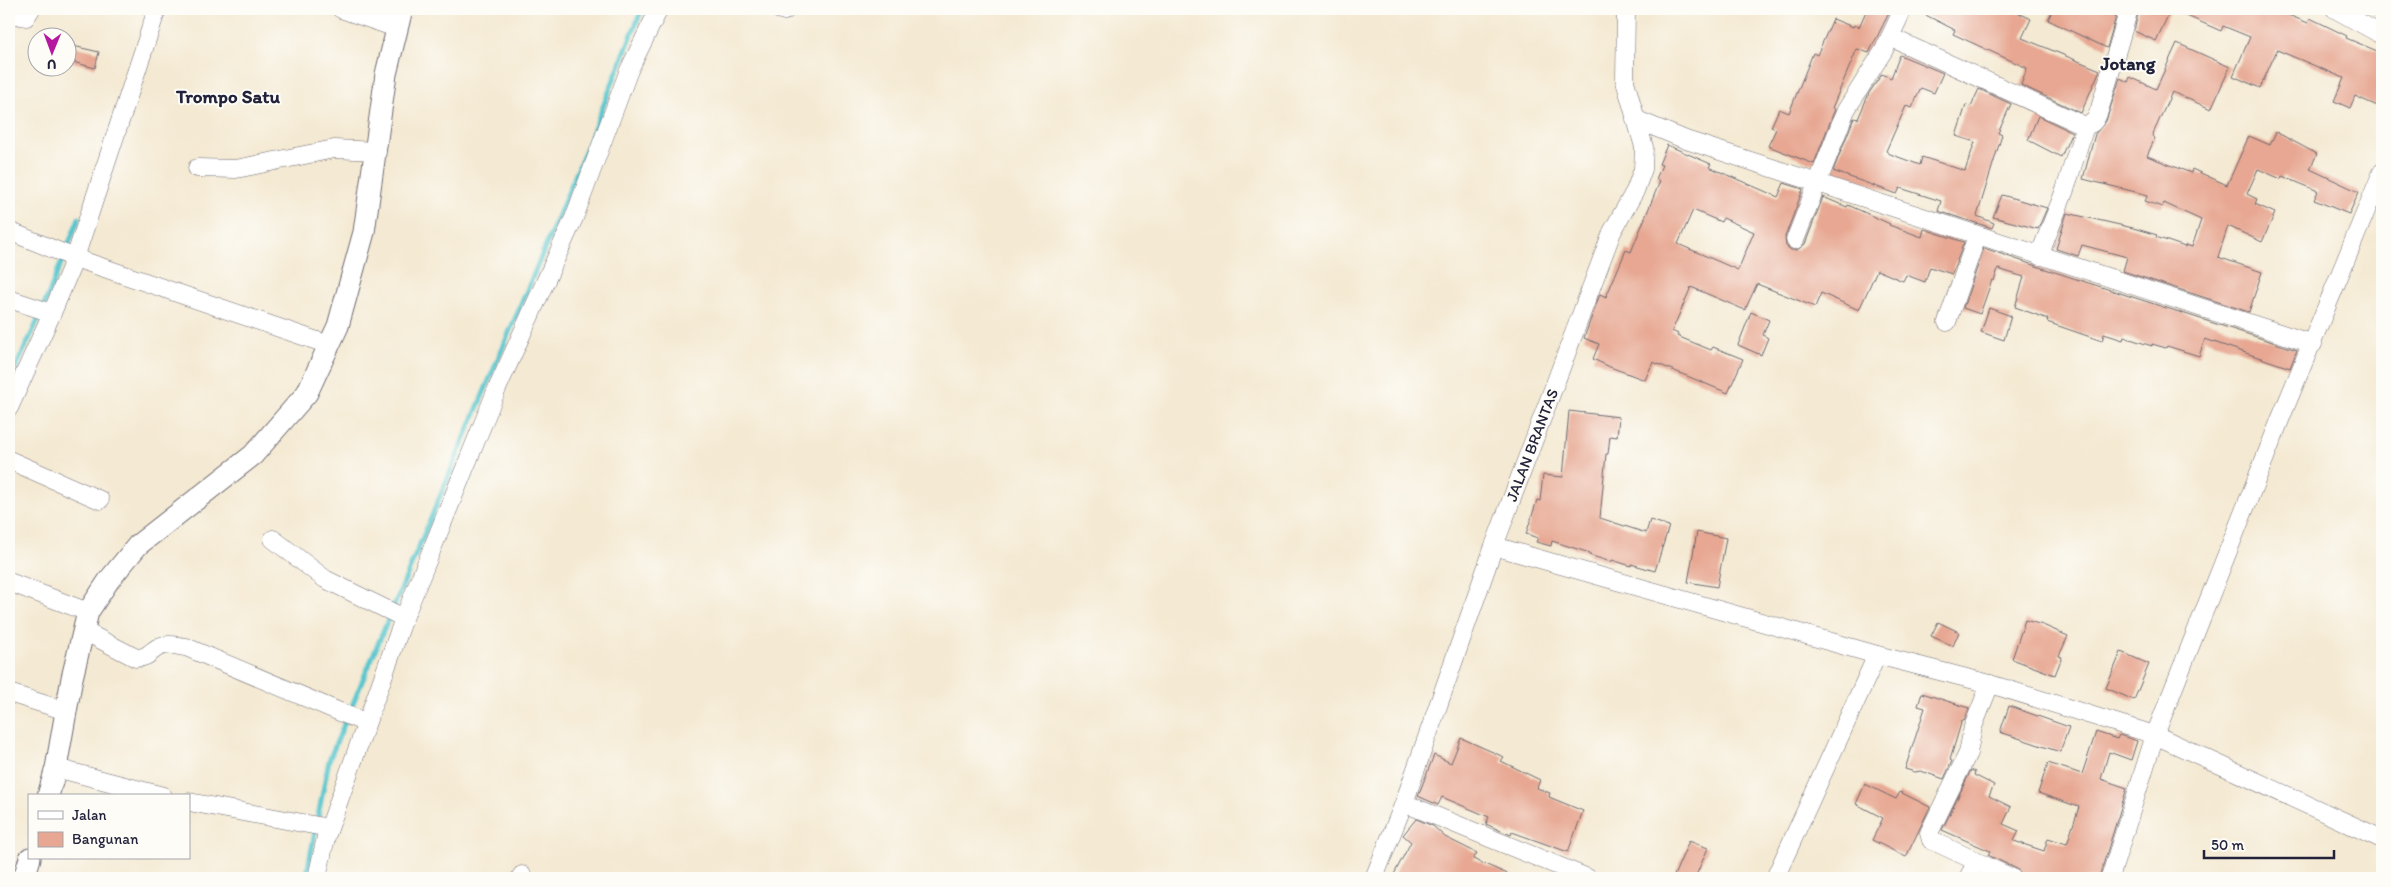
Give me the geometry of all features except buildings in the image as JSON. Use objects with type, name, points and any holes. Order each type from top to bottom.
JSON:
[{"type":"main road","points":[[49,794],[62,770],[66,711],[86,621],[108,580],[138,545],[252,455],[306,393],[330,345],[338,326],[364,232],[377,151],[386,74],[399,18]]},
{"type":"main road","points":[[24,878],[29,860]]},
{"type":"street","points":[[9,14],[26,18],[31,9]]},
{"type":"street","points":[[9,408],[52,313],[67,255],[157,9]]},
{"type":"street","points":[[341,9],[399,18]]},
{"type":"street","points":[[317,878],[319,826],[360,721],[395,613],[574,218],[629,70],[659,9]]},
{"type":"street","name":"JALAN BRANTAS","points":[[1374,878],[1404,803],[1494,546],[1612,232],[1635,191],[1643,170],[1644,147],[1625,80],[1626,9]]},
{"type":"street","points":[[1795,240],[1846,110],[1890,37],[1903,9]]},
{"type":"street","points":[[1890,37],[2085,126],[2095,122],[2128,9]]},
{"type":"street","points":[[2335,9],[2382,35]]},
{"type":"street","points":[[1635,119],[1686,140],[2313,344]]},
{"type":"street","points":[[2040,256],[2065,190],[2085,126]]},
{"type":"street","points":[[197,168],[236,168],[334,149],[377,151]]},
{"type":"street","points":[[2110,878],[2155,735],[2282,415],[2313,344],[2382,172]]},
{"type":"street","points":[[9,231],[67,255],[330,345]]},
{"type":"street","points":[[1947,322],[1977,236]]},
{"type":"street","points":[[9,299],[52,313]]},
{"type":"street","points":[[9,460],[100,500]]},
{"type":"street","points":[[273,539],[324,579],[395,613]]},
{"type":"street","points":[[1494,546],[1877,655],[1990,684],[2155,735],[2382,839]]},
{"type":"street","points":[[9,582],[86,621],[136,658],[144,658],[161,646],[186,647],[360,721]]},
{"type":"street","points":[[1775,878],[1877,655]]},
{"type":"street","points":[[1990,684],[1973,727],[1968,753],[1929,833],[1931,840],[1972,870],[2012,878]]},
{"type":"street","points":[[9,693],[66,711]]},
{"type":"street","points":[[62,770],[155,794]]},
{"type":"street","points":[[190,802],[319,826]]},
{"type":"street","points":[[1404,803],[1588,878]]},
{"type":"waterway","points":[[306,878],[329,760],[578,169],[642,9]]},
{"type":"waterway","points":[[9,382],[39,318],[79,218]]},
{"type":"district","name":"Jotang","points":[[2128,63]]},
{"type":"district","name":"Trompo Satu","points":[[228,96]]}]
